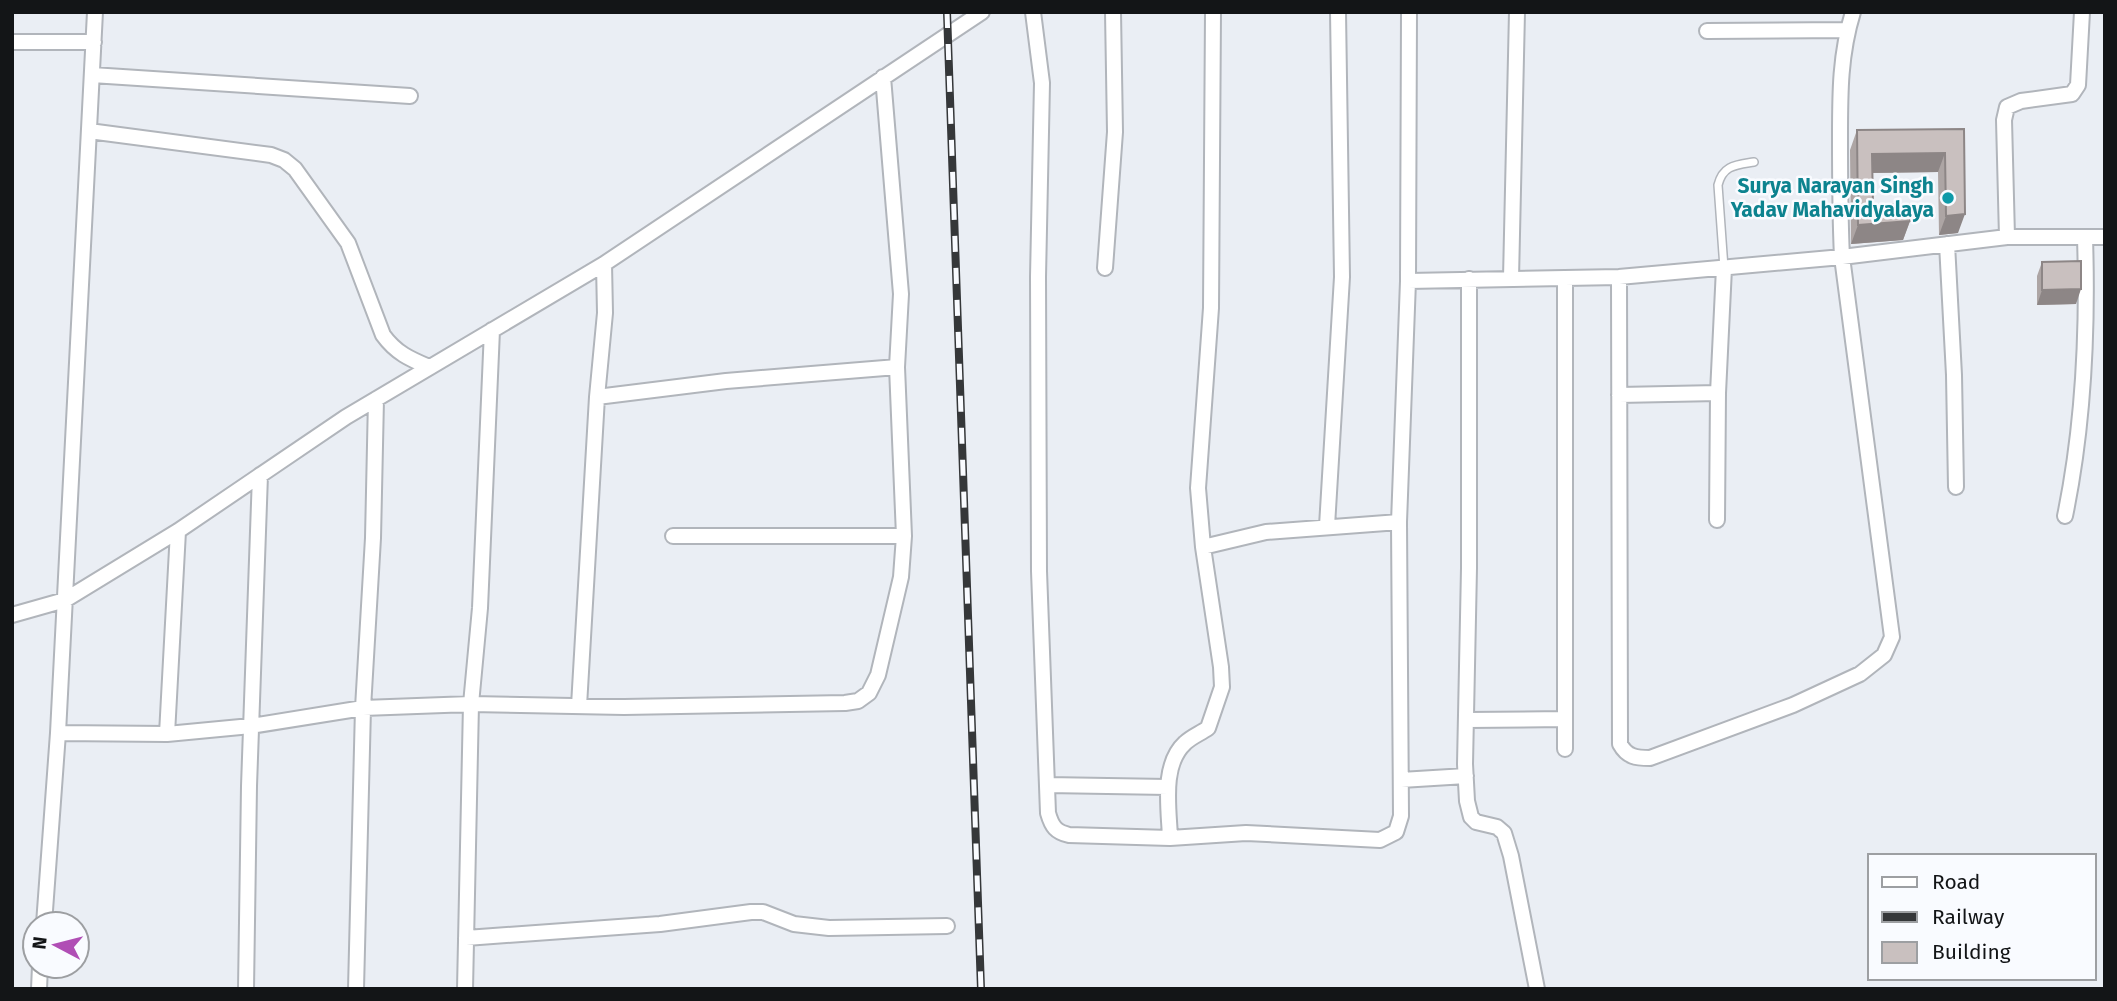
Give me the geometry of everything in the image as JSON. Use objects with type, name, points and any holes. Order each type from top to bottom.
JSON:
[{"type":"street","points":[[45,910],[58,733],[96,12]]},
{"type":"street","points":[[12,615],[65,600],[178,531],[346,417],[604,264],[982,12]]},
{"type":"street","points":[[1033,12],[1042,83],[1038,277],[1039,570],[1048,813],[1051,824],[1058,832],[1069,835],[1170,838],[1246,833],[1380,840],[1396,831],[1401,816],[1399,522],[1408,281],[1409,12]]},
{"type":"street","points":[[1105,268],[1115,132],[1113,12]]},
{"type":"street","points":[[1170,838],[1168,787],[1172,765],[1185,742],[1208,729],[1222,687],[1203,547],[1198,488],[1211,308],[1213,12]]},
{"type":"street","points":[[1327,526],[1342,277],[1338,12]]},
{"type":"street","points":[[1511,278],[1517,12]]},
{"type":"street","points":[[1619,277],[1620,744],[1625,753],[1636,758],[1650,758],[1793,705],[1860,674],[1884,654],[1892,637],[1842,257],[1839,212],[1841,68],[1853,12]]},
{"type":"street","points":[[2007,237],[2004,120],[2007,107],[2021,101],[2072,94],[2078,85],[2082,12]]},
{"type":"street","points":[[1707,31],[1847,30]]},
{"type":"street","points":[[12,42],[94,42]]},
{"type":"street","points":[[92,75],[411,96]]},
{"type":"street","points":[[58,733],[167,734],[251,726],[363,708],[471,704],[845,704],[858,701],[869,693],[878,675],[901,577],[904,536],[897,367],[901,294],[883,78]]},
{"type":"street","points":[[89,131],[242,150],[284,160],[295,169],[348,243],[387,341],[401,355],[429,367]]},
{"type":"street","points":[[1408,281],[1619,277],[1842,257],[2007,237],[2105,237]]},
{"type":"street","points":[[2065,516],[2077,453],[2084,384],[2087,312],[2085,238]]},
{"type":"street","points":[[1947,244],[1954,375],[1956,487]]},
{"type":"street","points":[[579,706],[597,397],[605,313],[604,264]]},
{"type":"street","points":[[1717,520],[1718,393],[1724,268]]},
{"type":"street","points":[[1564,749],[1566,278]]},
{"type":"street","points":[[1469,279],[1466,776],[1471,817],[1476,822],[1497,827],[1504,833],[1537,989]]},
{"type":"street","points":[[465,989],[471,704],[480,608],[492,330]]},
{"type":"street","points":[[597,397],[726,380],[897,367]]},
{"type":"street","points":[[1619,395],[1718,393]]},
{"type":"street","points":[[356,989],[363,708],[373,538],[376,399]]},
{"type":"street","points":[[246,989],[251,726],[260,475]]},
{"type":"street","points":[[1203,547],[1266,532],[1399,522]]},
{"type":"street","points":[[167,734],[178,531]]},
{"type":"street","points":[[673,536],[904,536]]},
{"type":"street","points":[[1466,720],[1565,719]]},
{"type":"street","points":[[1401,780],[1466,776]]},
{"type":"street","points":[[1047,785],[1168,787]]},
{"type":"street","points":[[466,938],[660,924],[751,912],[763,912],[794,924],[829,928],[947,926]]},
{"type":"lane","points":[[1724,268],[1718,185],[1720,175],[1729,167],[1754,162]]},
{"type":"building","points":[[1964,129],[1965,214],[1946,216],[1945,153],[1872,154],[1873,205],[1910,204],[1910,221],[1858,225],[1857,130]]},
{"type":"building","points":[[2081,261],[2081,289],[2042,290],[2042,262]]},
{"type":"railway","points":[[947,12],[981,989]]},
{"type":"place","name":"Surya Narayan Singh Yadav Mahavidyalaya","points":[[1948,198]]}]
